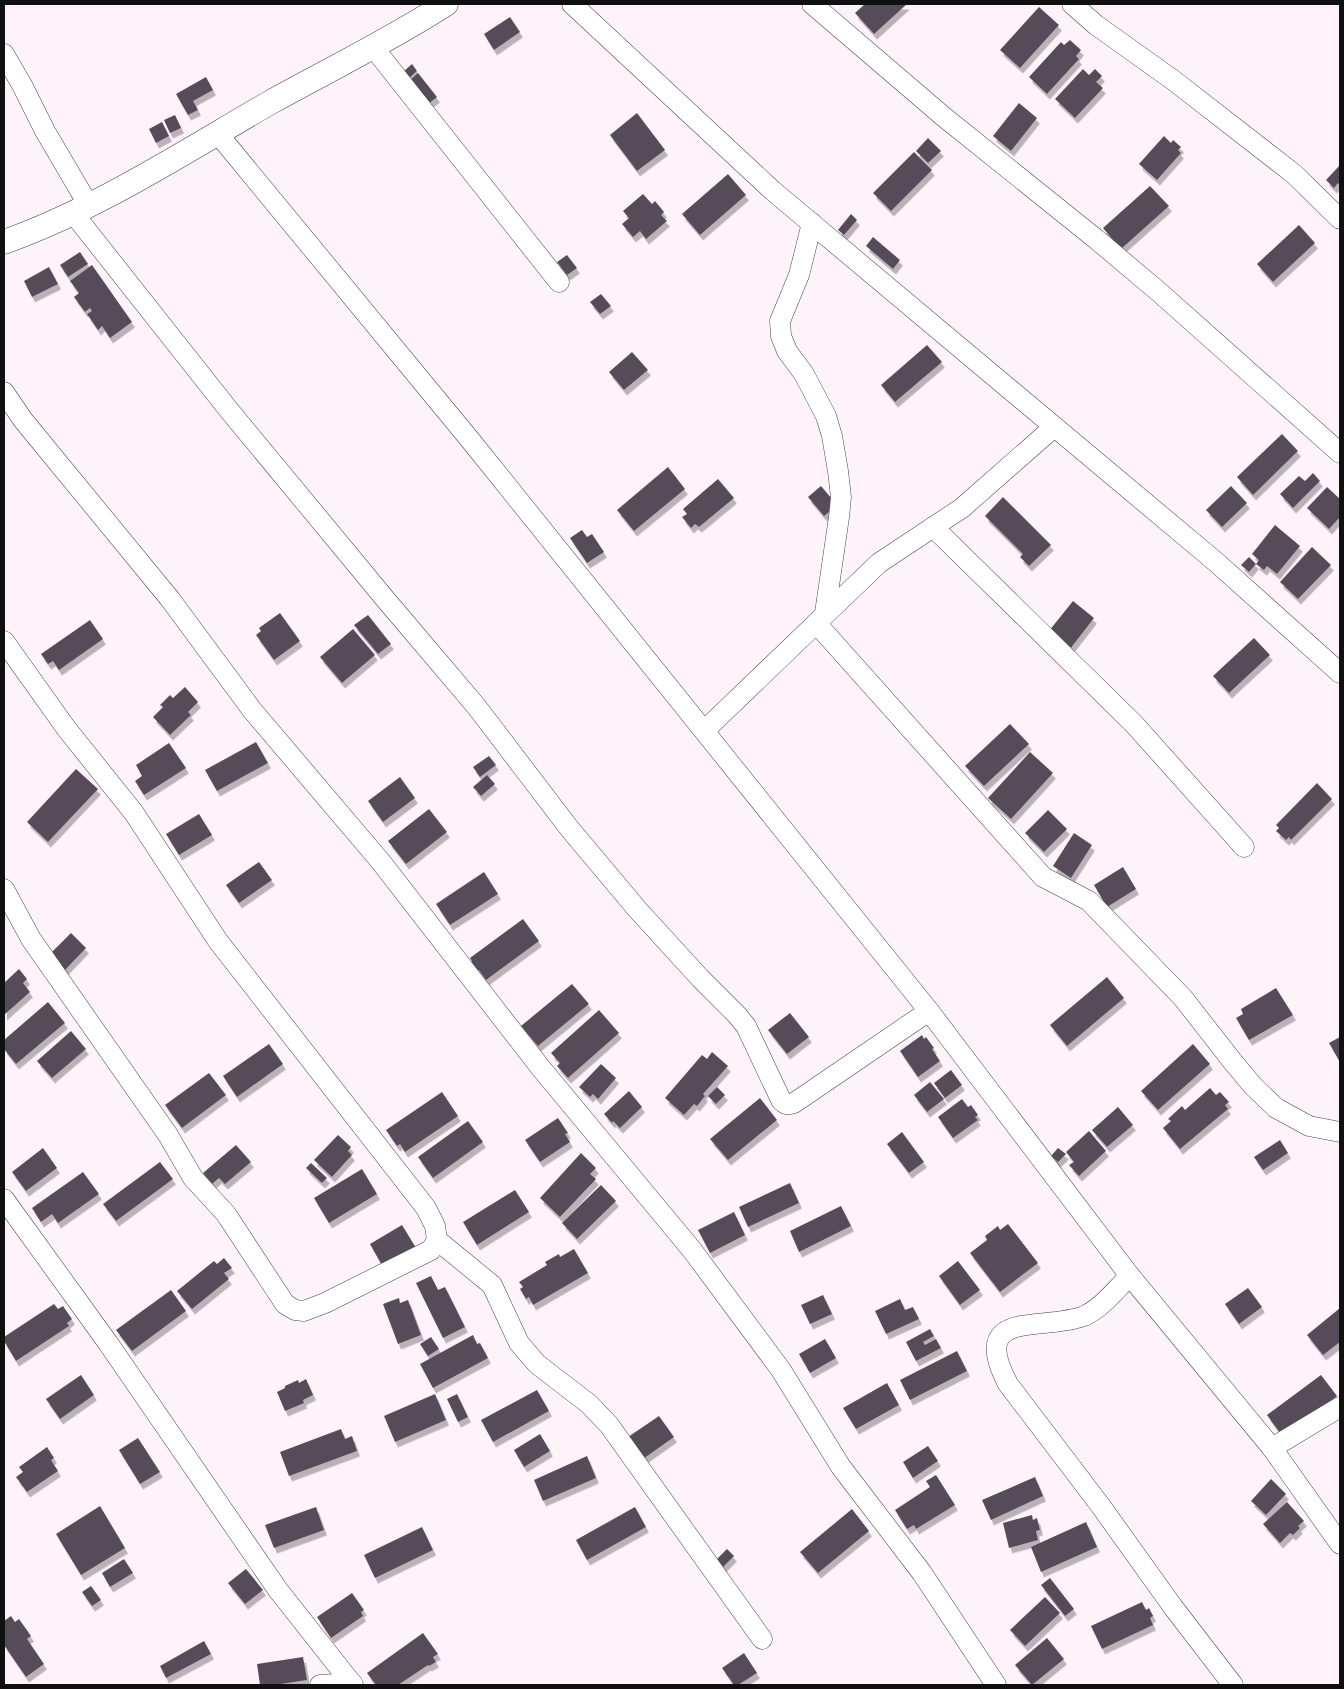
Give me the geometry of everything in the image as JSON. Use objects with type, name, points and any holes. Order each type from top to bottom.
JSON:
[{"type":"street","points":[[4,242],[81,209],[218,134],[446,4]]},
{"type":"street","points":[[572,4],[773,190],[1216,562],[1340,673]]},
{"type":"street","points":[[812,4],[944,117],[1152,286],[1340,453]]},
{"type":"street","points":[[1072,4],[1096,25],[1173,80],[1294,174],[1340,219]]},
{"type":"street","points":[[372,47],[559,282]]},
{"type":"street","points":[[4,54],[45,131],[81,209],[228,409],[476,706],[570,828],[637,909],[746,1026],[784,1104],[794,1103],[929,1011]]},
{"type":"street","points":[[218,134],[471,441],[929,1011],[1130,1276],[1272,1448],[1340,1544]]},
{"type":"street","points":[[812,223],[799,276],[780,321],[781,336],[787,351],[804,374],[826,416],[832,436],[838,471],[841,497],[840,517],[821,618]]},
{"type":"street","points":[[4,392],[23,420],[170,599],[252,710],[381,862],[540,1067],[692,1250],[781,1370],[841,1467],[922,1573],[996,1685]]},
{"type":"street","points":[[705,730],[879,563],[962,508],[1054,427]]},
{"type":"street","points":[[933,527],[1134,724],[1244,847]]},
{"type":"street","points":[[821,618],[1043,877],[1089,901],[1183,998],[1253,1086],[1276,1108],[1309,1126],[1340,1132]]},
{"type":"street","points":[[4,641],[66,728],[134,813],[218,941],[426,1208],[435,1226],[437,1240],[431,1250],[325,1303],[304,1311],[295,1310],[285,1304],[226,1214],[194,1178],[168,1136],[31,939],[4,889]]},
{"type":"street","points":[[4,1199],[108,1343],[278,1590],[353,1684]]},
{"type":"street","points":[[437,1240],[492,1285],[519,1343],[537,1364],[588,1404],[610,1425],[762,1639]]},
{"type":"street","points":[[1130,1276],[1097,1308],[1084,1316],[1008,1329],[999,1337],[996,1350],[1000,1367],[1008,1384],[1100,1505],[1173,1607],[1234,1685]]},
{"type":"street","points":[[1272,1448],[1340,1407]]},
{"type":"street","points":[[320,1685],[353,1684]]},
{"type":"building","points":[[865,4],[907,4],[874,34],[855,13]]},
{"type":"building","points":[[1039,7],[1059,25],[1020,68],[1000,50]]},
{"type":"building","points":[[510,17],[520,32],[494,50],[484,34]]},
{"type":"building","points":[[1070,40],[1081,50],[1076,56],[1079,59],[1047,94],[1029,77],[1061,42],[1064,45]]},
{"type":"building","points":[[412,64],[417,71],[408,79],[403,72]]},
{"type":"building","points":[[1083,69],[1089,75],[1095,69],[1102,76],[1096,82],[1103,88],[1075,118],[1055,99]]},
{"type":"building","points":[[418,73],[437,97],[427,105],[408,82]]},
{"type":"building","points":[[206,77],[213,90],[193,101],[198,110],[188,115],[176,94]]},
{"type":"building","points":[[1019,103],[1037,118],[1011,151],[993,136]]},
{"type":"building","points":[[637,113],[665,150],[637,171],[610,135]]},
{"type":"building","points":[[175,115],[181,128],[170,133],[164,120]]},
{"type":"building","points":[[162,122],[169,136],[156,143],[149,129]]},
{"type":"building","points":[[1164,136],[1171,143],[1173,140],[1181,147],[1178,150],[1181,153],[1157,180],[1139,164]]},
{"type":"building","points":[[928,138],[941,151],[928,163],[916,151]]},
{"type":"building","points":[[914,152],[932,170],[891,211],[873,193]]},
{"type":"building","points":[[1340,165],[1340,186],[1338,183],[1334,188],[1326,180]]},
{"type":"building","points":[[728,174],[746,195],[700,235],[682,214]]},
{"type":"building","points":[[1150,186],[1169,206],[1121,249],[1103,228]]},
{"type":"building","points":[[643,194],[652,204],[655,201],[664,212],[661,215],[667,221],[646,239],[640,231],[633,237],[622,224],[629,218],[623,211]]},
{"type":"building","points":[[851,214],[857,220],[844,235],[838,230]]},
{"type":"building","points":[[1299,225],[1315,243],[1273,282],[1257,264]]},
{"type":"building","points":[[873,237],[900,260],[893,269],[866,246]]},
{"type":"building","points":[[80,252],[88,264],[68,277],[60,265]]},
{"type":"building","points":[[567,255],[577,268],[567,275],[557,262]]},
{"type":"building","points":[[92,265],[132,322],[110,338],[102,326],[98,330],[87,314],[92,311],[90,308],[85,312],[74,297],[79,293],[70,281]]},
{"type":"building","points":[[49,267],[58,284],[32,297],[24,281]]},
{"type":"building","points":[[601,294],[611,306],[600,314],[590,302]]},
{"type":"building","points":[[927,345],[942,362],[895,402],[881,385]]},
{"type":"building","points":[[632,352],[648,370],[624,390],[609,372]]},
{"type":"building","points":[[1282,434],[1298,451],[1253,495],[1237,477]]},
{"type":"building","points":[[668,467],[685,489],[634,531],[617,510]]},
{"type":"building","points":[[1313,473],[1320,481],[1293,508],[1280,494],[1299,476],[1305,481]]},
{"type":"building","points":[[718,479],[734,498],[699,527],[695,524],[691,528],[682,517],[687,514],[683,509]]},
{"type":"building","points":[[821,486],[837,505],[824,516],[808,497]]},
{"type":"building","points":[[1231,486],[1247,503],[1222,527],[1206,510]]},
{"type":"building","points":[[1327,487],[1340,499],[1340,517],[1329,529],[1307,508]]},
{"type":"building","points":[[1003,497],[1051,545],[1029,566],[1020,557],[1023,554],[985,516]]},
{"type":"building","points":[[1275,525],[1300,546],[1277,574],[1267,566],[1264,570],[1256,564],[1259,560],[1252,554]]},
{"type":"building","points":[[582,530],[587,537],[592,534],[604,552],[587,563],[570,538]]},
{"type":"building","points":[[1312,547],[1331,565],[1298,599],[1280,582]]},
{"type":"building","points":[[1249,557],[1256,564],[1249,572],[1241,565]]},
{"type":"building","points":[[1073,601],[1094,618],[1070,649],[1049,631]]},
{"type":"building","points":[[280,613],[300,641],[274,660],[256,635],[261,631],[259,628]]},
{"type":"building","points":[[368,615],[391,644],[378,654],[354,625]]},
{"type":"building","points":[[90,620],[103,639],[59,670],[53,661],[48,664],[41,654]]},
{"type":"building","points":[[353,629],[375,655],[342,683],[320,657]]},
{"type":"building","points":[[1254,638],[1270,655],[1229,693],[1213,676]]},
{"type":"building","points":[[185,687],[198,702],[188,712],[191,715],[170,735],[153,717],[163,707],[160,705],[170,695],[173,698]]},
{"type":"building","points":[[1010,724],[1029,744],[984,786],[965,766]]},
{"type":"building","points":[[256,742],[268,763],[217,791],[205,770]]},
{"type":"building","points":[[169,743],[186,768],[144,795],[135,781],[142,776],[136,765]]},
{"type":"building","points":[[1030,752],[1053,773],[1011,819],[988,798]]},
{"type":"building","points":[[489,756],[496,765],[480,777],[473,767]]},
{"type":"building","points":[[76,769],[98,789],[48,842],[27,822]]},
{"type":"building","points":[[487,775],[495,784],[481,796],[473,787]]},
{"type":"building","points":[[400,777],[415,798],[383,822],[368,801]]},
{"type":"building","points":[[1317,783],[1332,799],[1291,840],[1289,837],[1286,840],[1276,831],[1279,828],[1276,825]]},
{"type":"building","points":[[429,809],[447,832],[406,864],[388,841]]},
{"type":"building","points":[[1048,810],[1067,829],[1044,852],[1025,833]]},
{"type":"building","points":[[199,814],[212,835],[179,855],[166,834]]},
{"type":"building","points":[[1074,833],[1092,845],[1071,878],[1053,866]]},
{"type":"building","points":[[259,862],[272,880],[239,903],[226,885]]},
{"type":"building","points":[[1123,867],[1136,889],[1107,907],[1094,885]]},
{"type":"building","points":[[484,872],[498,894],[450,925],[436,904]]},
{"type":"building","points":[[523,919],[539,941],[486,980],[479,970],[475,973],[468,964],[472,961],[470,958]]},
{"type":"building","points":[[71,933],[86,948],[65,970],[50,954]]},
{"type":"building","points":[[19,969],[27,979],[23,983],[30,992],[4,1015],[4,983]]},
{"type":"building","points":[[1107,977],[1124,998],[1067,1046],[1050,1025]]},
{"type":"building","points":[[572,984],[589,1004],[538,1046],[521,1026]]},
{"type":"building","points":[[1276,988],[1293,1015],[1249,1040],[1236,1018],[1243,1014],[1241,1009]]},
{"type":"building","points":[[48,1002],[65,1023],[16,1064],[4,1049],[4,1040]]},
{"type":"building","points":[[599,1010],[619,1033],[568,1078],[557,1066],[560,1063],[551,1053]]},
{"type":"building","points":[[790,1013],[809,1037],[787,1054],[768,1030]]},
{"type":"building","points":[[71,1031],[86,1049],[52,1078],[37,1061]]},
{"type":"building","points":[[922,1035],[924,1039],[926,1037],[934,1048],[932,1049],[940,1061],[918,1077],[900,1051]]},
{"type":"building","points":[[1340,1037],[1340,1062],[1329,1043]]},
{"type":"building","points":[[269,1044],[283,1064],[237,1097],[223,1076]]},
{"type":"building","points":[[1193,1044],[1210,1064],[1158,1110],[1141,1091]]},
{"type":"building","points":[[712,1052],[728,1066],[703,1094],[705,1096],[697,1106],[694,1104],[684,1115],[665,1098],[702,1055],[707,1059]]},
{"type":"building","points":[[601,1064],[616,1078],[598,1099],[593,1094],[590,1097],[579,1087]]},
{"type":"building","points":[[951,1070],[962,1085],[945,1098],[934,1083]]},
{"type":"building","points":[[209,1073],[226,1095],[182,1128],[165,1105]]},
{"type":"building","points":[[930,1082],[944,1099],[927,1112],[914,1095]]},
{"type":"building","points":[[717,1087],[725,1095],[716,1104],[708,1096]]},
{"type":"building","points":[[1210,1088],[1216,1095],[1220,1092],[1229,1102],[1225,1105],[1228,1109],[1180,1149],[1163,1128],[1171,1121],[1168,1119],[1182,1106],[1185,1110]]},
{"type":"building","points":[[629,1091],[642,1107],[620,1128],[613,1121],[612,1123],[604,1114]]},
{"type":"building","points":[[442,1092],[458,1116],[405,1152],[400,1144],[397,1146],[386,1130]]},
{"type":"building","points":[[760,1098],[777,1120],[728,1160],[710,1139]]},
{"type":"building","points":[[962,1099],[968,1107],[971,1105],[978,1115],[975,1117],[978,1120],[953,1138],[938,1117]]},
{"type":"building","points":[[1118,1107],[1133,1125],[1107,1147],[1092,1130]]},
{"type":"building","points":[[558,1118],[568,1133],[565,1134],[570,1142],[540,1162],[525,1140]]},
{"type":"building","points":[[468,1121],[483,1142],[433,1178],[418,1157]]},
{"type":"building","points":[[1089,1131],[1106,1151],[1079,1176],[1069,1165],[1074,1162],[1066,1152]]},
{"type":"building","points":[[902,1132],[924,1162],[909,1173],[887,1144]]},
{"type":"building","points":[[338,1135],[351,1147],[348,1151],[352,1155],[332,1177],[314,1160]]},
{"type":"building","points":[[1280,1140],[1288,1153],[1263,1170],[1254,1157]]},
{"type":"building","points":[[236,1145],[251,1162],[225,1184],[219,1178],[212,1184],[203,1173]]},
{"type":"building","points":[[43,1148],[57,1168],[26,1191],[12,1172]]},
{"type":"building","points":[[1058,1148],[1066,1154],[1058,1162],[1051,1156]]},
{"type":"building","points":[[581,1153],[596,1168],[590,1174],[596,1179],[560,1217],[540,1198]]},
{"type":"building","points":[[160,1162],[173,1179],[116,1221],[103,1204]]},
{"type":"building","points":[[311,1163],[327,1178],[322,1183],[306,1168]]},
{"type":"building","points":[[362,1169],[377,1194],[329,1223],[314,1198]]},
{"type":"building","points":[[83,1172],[99,1194],[58,1223],[52,1214],[41,1222],[32,1208]]},
{"type":"building","points":[[790,1183],[799,1203],[748,1227],[739,1207]]},
{"type":"building","points":[[601,1185],[616,1201],[577,1239],[562,1223]]},
{"type":"building","points":[[515,1190],[529,1212],[477,1245],[463,1222]]},
{"type":"building","points":[[841,1206],[851,1226],[799,1252],[790,1231]]},
{"type":"building","points":[[734,1212],[745,1235],[710,1253],[698,1230]]},
{"type":"building","points":[[1008,1224],[1038,1263],[1000,1292],[970,1253],[987,1240],[985,1236],[998,1226],[1000,1230]]},
{"type":"building","points":[[402,1225],[416,1248],[383,1267],[370,1244]]},
{"type":"building","points":[[574,1249],[588,1273],[533,1305],[529,1297],[526,1299],[520,1289],[523,1287],[519,1282],[547,1265],[545,1262],[559,1254],[560,1257]]},
{"type":"building","points":[[224,1258],[232,1268],[224,1273],[229,1279],[192,1309],[177,1291],[214,1261],[217,1264]]},
{"type":"building","points":[[958,1261],[980,1290],[960,1305],[939,1276]]},
{"type":"building","points":[[431,1276],[438,1290],[445,1287],[465,1327],[443,1338],[416,1283]]},
{"type":"building","points":[[1248,1288],[1262,1307],[1239,1324],[1225,1304]]},
{"type":"building","points":[[171,1290],[186,1311],[132,1351],[116,1330]]},
{"type":"building","points":[[823,1295],[832,1314],[810,1324],[801,1305]]},
{"type":"building","points":[[399,1298],[400,1303],[408,1300],[421,1335],[398,1344],[383,1304]]},
{"type":"building","points":[[900,1299],[905,1310],[913,1307],[919,1319],[886,1334],[875,1311]]},
{"type":"building","points":[[54,1304],[58,1309],[63,1306],[72,1319],[67,1323],[69,1326],[16,1361],[4,1341],[4,1337]]},
{"type":"building","points":[[1340,1308],[1340,1342],[1323,1355],[1307,1335]]},
{"type":"building","points":[[930,1329],[934,1336],[923,1342],[925,1345],[936,1339],[941,1348],[916,1361],[906,1342]]},
{"type":"building","points":[[473,1335],[477,1344],[480,1343],[488,1358],[433,1388],[420,1364]]},
{"type":"building","points":[[431,1337],[439,1349],[428,1356],[420,1344]]},
{"type":"building","points":[[825,1339],[836,1358],[810,1373],[799,1354]]},
{"type":"building","points":[[957,1351],[967,1371],[910,1400],[900,1380]]},
{"type":"building","points":[[81,1375],[94,1395],[60,1419],[46,1399]]},
{"type":"building","points":[[1321,1375],[1337,1396],[1283,1437],[1267,1415]]},
{"type":"building","points":[[306,1379],[313,1395],[303,1400],[304,1403],[285,1411],[277,1392],[298,1380],[299,1383]]},
{"type":"building","points":[[887,1383],[899,1405],[856,1429],[843,1408]]},
{"type":"building","points":[[537,1390],[549,1411],[493,1442],[481,1420]]},
{"type":"building","points":[[435,1394],[446,1420],[395,1442],[384,1416]]},
{"type":"building","points":[[457,1394],[468,1417],[458,1422],[447,1399]]},
{"type":"building","points":[[659,1416],[674,1437],[643,1459],[628,1437]]},
{"type":"building","points":[[341,1429],[345,1439],[352,1436],[357,1451],[289,1476],[280,1452]]},
{"type":"building","points":[[540,1434],[550,1451],[524,1467],[514,1450]]},
{"type":"building","points":[[138,1438],[160,1472],[140,1484],[119,1450]]},
{"type":"building","points":[[928,1446],[938,1461],[913,1478],[903,1462]]},
{"type":"building","points":[[47,1447],[54,1458],[51,1460],[58,1471],[27,1492],[16,1477],[23,1472],[19,1467]]},
{"type":"building","points":[[587,1456],[596,1478],[543,1501],[534,1480]]},
{"type":"building","points":[[936,1475],[955,1505],[916,1529],[914,1525],[907,1529],[895,1510],[930,1487],[926,1481]]},
{"type":"building","points":[[1035,1477],[1043,1496],[991,1520],[982,1500]]},
{"type":"building","points":[[1271,1479],[1286,1494],[1266,1515],[1251,1501]]},
{"type":"building","points":[[1287,1502],[1304,1521],[1298,1526],[1300,1528],[1293,1535],[1290,1533],[1280,1543],[1263,1524]]},
{"type":"building","points":[[100,1506],[125,1548],[81,1575],[56,1534]]},
{"type":"building","points":[[316,1507],[324,1530],[274,1548],[265,1525]]},
{"type":"building","points":[[635,1507],[646,1527],[587,1560],[576,1540]]},
{"type":"building","points":[[852,1509],[869,1531],[818,1573],[800,1552]]},
{"type":"building","points":[[1032,1515],[1033,1520],[1037,1518],[1040,1530],[1036,1531],[1038,1540],[1009,1548],[1003,1523]]},
{"type":"building","points":[[1086,1522],[1097,1547],[1041,1572],[1031,1547]]},
{"type":"building","points":[[422,1527],[433,1550],[375,1578],[364,1555]]},
{"type":"building","points":[[727,1549],[734,1556],[723,1567],[716,1560]]},
{"type":"building","points":[[124,1559],[133,1573],[110,1587],[102,1573]]},
{"type":"building","points":[[246,1569],[263,1590],[245,1604],[228,1583]]},
{"type":"building","points":[[1050,1578],[1074,1609],[1065,1616],[1041,1585]]},
{"type":"building","points":[[91,1586],[101,1600],[92,1606],[82,1592]]},
{"type":"building","points":[[352,1593],[364,1610],[361,1612],[363,1616],[331,1638],[317,1617]]},
{"type":"building","points":[[1045,1597],[1060,1613],[1025,1646],[1010,1630]]},
{"type":"building","points":[[1142,1602],[1146,1610],[1149,1608],[1153,1616],[1150,1618],[1153,1625],[1102,1649],[1091,1626]]},
{"type":"building","points":[[11,1616],[15,1622],[19,1619],[31,1636],[27,1639],[44,1664],[26,1677],[4,1645],[4,1621]]},
{"type":"building","points":[[423,1633],[438,1654],[433,1657],[436,1662],[428,1665],[398,1685],[376,1685],[367,1673]]},
{"type":"building","points":[[1047,1638],[1064,1659],[1032,1685],[1015,1665]]},
{"type":"building","points":[[204,1641],[211,1654],[166,1678],[160,1666]]},
{"type":"building","points":[[744,1653],[757,1673],[738,1685],[734,1685],[722,1668]]},
{"type":"building","points":[[303,1657],[307,1680],[260,1685],[257,1664]]}]
